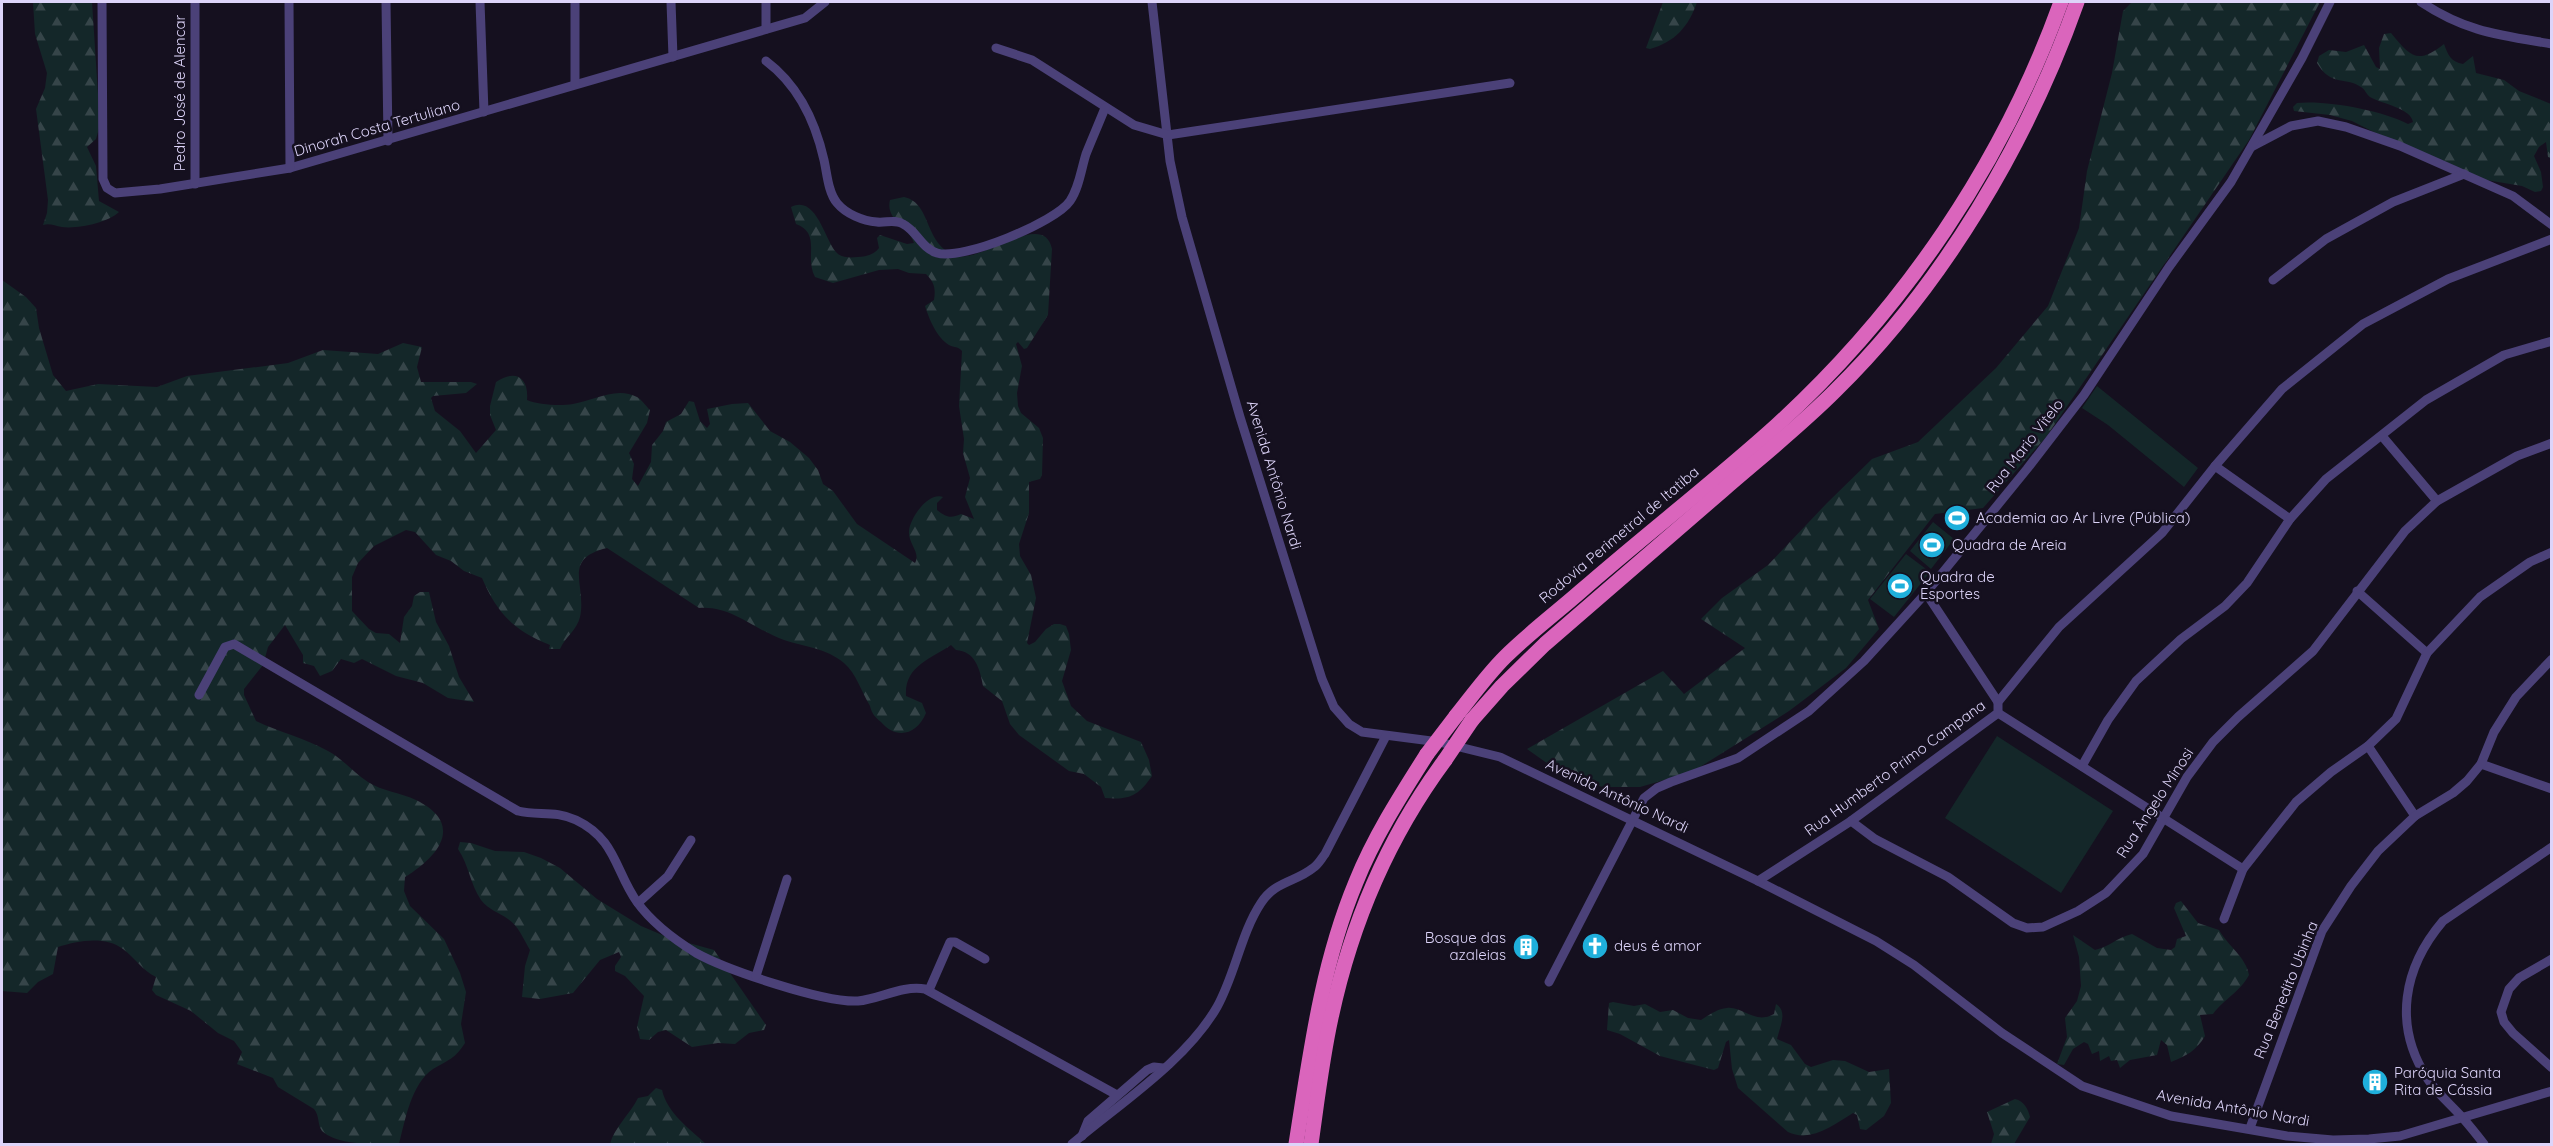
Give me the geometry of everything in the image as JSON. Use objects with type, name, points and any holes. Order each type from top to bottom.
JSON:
[{"type":"highway","name":"Rodovia Perimetral de Itatiba","points":[[1296,1144],[1317,1012],[1344,914],[1373,843],[1427,754],[1506,656],[1777,425],[1829,375],[1880,319],[1920,267],[1985,167],[2047,39],[2061,2]]},
{"type":"highway","points":[[1311,1144],[1332,1012],[1343,968],[1370,888],[1384,856],[1416,800],[1472,720],[1502,686],[1545,644],[1835,391],[1891,329],[1950,251],[2002,167],[2040,91],[2064,38],[2077,2]]},
{"type":"street","name":"Dinorah Costa Tertuliano","points":[[102,2],[103,179],[107,188],[115,193],[195,184],[290,168],[805,18],[825,2]]},
{"type":"street","name":"Pedro José de Alencar","points":[[195,2],[195,184]]},
{"type":"street","points":[[289,2],[290,168]]},
{"type":"street","points":[[386,2],[388,141]]},
{"type":"street","points":[[480,2],[484,112]]},
{"type":"street","points":[[575,2],[575,84]]},
{"type":"street","points":[[671,2],[673,57]]},
{"type":"street","points":[[766,2],[766,29]]},
{"type":"street","name":"Avenida Antônio Nardi","points":[[1152,2],[1170,161],[1182,217],[1240,417],[1322,679],[1334,707],[1349,724],[1362,732],[1439,742],[1500,757],[1632,819],[1876,941],[1914,965],[2002,1033],[2082,1086],[2171,1116],[2287,1136],[2333,1140],[2369,1139],[2400,1136],[2552,1091]]},
{"type":"street","name":"Rua Mario Vitelo","points":[[1549,982],[1644,798],[1657,788],[1738,758],[1809,711],[1864,661],[1926,593],[2027,469],[2084,395],[2169,267],[2231,182],[2302,58],[2330,2]]},
{"type":"street","points":[[2421,2],[2446,18],[2476,30],[2552,44]]},
{"type":"street","points":[[996,48],[1032,60],[1134,125],[1168,135],[1510,84]]},
{"type":"street","points":[[765,60],[783,74],[811,116],[819,137],[830,190],[836,202],[847,212],[863,220],[900,222],[909,227],[926,247],[938,253],[970,250],[1041,222],[1061,211],[1070,201],[1077,186],[1105,108]]},
{"type":"street","points":[[2252,146],[2291,126],[2318,121],[2346,127],[2400,146],[2513,196],[2552,225]]},
{"type":"street","points":[[2273,280],[2326,239],[2393,202],[2464,174]]},
{"type":"street","name":"Rua Humberto Primo Campana","points":[[1758,880],[1851,821],[1998,713],[1998,702],[2059,627],[2162,533],[2215,466],[2282,389],[2363,324],[2448,279],[2552,239]]},
{"type":"street","points":[[2082,766],[2108,720],[2136,681],[2181,639],[2225,606],[2240,591],[2290,519],[2326,479],[2426,400],[2504,354],[2552,341]]},
{"type":"street","points":[[2382,436],[2437,501]]},
{"type":"street","name":"Rua Ângelo Minosi","points":[[1851,821],[1875,839],[1948,876],[2013,923],[2027,928],[2053,924],[2106,893],[2142,854],[2187,777],[2213,742],[2313,651],[2405,531],[2437,501],[2517,456],[2552,443]]},
{"type":"street","points":[[2215,466],[2290,519]]},
{"type":"street","points":[[2224,919],[2243,869],[2296,802],[2331,772],[2368,746],[2396,719],[2427,653],[2480,597],[2530,562],[2552,552]]},
{"type":"street","points":[[2357,591],[2427,653]]},
{"type":"street","points":[[1926,593],[1998,702]]},
{"type":"street","points":[[199,695],[224,648],[234,644],[518,811],[557,814],[587,826],[611,850],[638,903],[659,926],[684,945],[721,965],[840,1001],[869,999],[915,988],[929,990],[1118,1095]]},
{"type":"street","name":"Rua Benedito Ubinha","points":[[2250,1128],[2322,931],[2351,886],[2378,851],[2415,816],[2453,793],[2481,764],[2494,732],[2516,697],[2552,659]]},
{"type":"street","points":[[1998,713],[2243,869]]},
{"type":"street","points":[[1072,1144],[1163,1068],[1203,1029],[1217,1007],[1262,901],[1288,880],[1314,868],[1325,854],[1386,736]]},
{"type":"street","points":[[2368,746],[2415,816]]},
{"type":"street","points":[[2481,764],[2552,789]]},
{"type":"street","points":[[638,903],[668,876],[691,840]]},
{"type":"street","points":[[2484,1144],[2427,1080],[2414,1054],[2404,1010],[2412,974],[2430,937],[2443,921],[2552,847]]},
{"type":"street","points":[[756,976],[787,879]]},
{"type":"street","points":[[929,990],[950,942],[985,959]]},
{"type":"street","points":[[2552,959],[2519,978],[2509,989],[2501,1012],[2504,1022],[2552,1068]]},
{"type":"street","points":[[1082,1136],[1088,1121],[1147,1070],[1154,1067],[1163,1068]]},
{"type":"green space","points":[[33,2],[92,2],[100,125],[96,139],[87,147],[96,166],[99,201],[119,212],[107,219],[84,226],[43,225],[48,200],[36,109],[45,88],[47,73],[35,34]]},
{"type":"green space","points":[[1663,2],[1697,2],[1680,32],[1659,46],[1646,48]]},
{"type":"green space","points":[[2132,2],[2320,2],[2249,140],[2046,437],[1983,508],[1935,514],[1868,600],[1879,629],[1846,668],[1789,711],[1692,772],[1640,787],[1603,787],[1568,778],[1527,749],[1663,671],[1684,694],[1745,648],[1701,619],[1722,598],[1768,565],[1872,459],[1918,442],[1996,368],[2048,306],[2079,228],[2087,171],[2112,73],[2123,11]]},
{"type":"green space","points":[[2391,33],[2409,53],[2415,55],[2427,55],[2444,44],[2450,57],[2456,62],[2463,64],[2473,56],[2476,73],[2504,80],[2519,91],[2551,104],[2551,158],[2548,157],[2546,142],[2539,147],[2534,156],[2541,172],[2543,187],[2541,191],[2535,192],[2522,186],[2480,179],[2431,161],[2352,121],[2330,115],[2294,111],[2293,107],[2297,103],[2323,103],[2369,110],[2408,124],[2413,122],[2407,113],[2370,97],[2364,89],[2355,84],[2333,78],[2317,63],[2319,56],[2329,50],[2346,52],[2364,45],[2376,67],[2380,69],[2379,48],[2384,34]]},
{"type":"green space","points":[[904,197],[920,207],[939,244],[958,256],[969,256],[1025,235],[1037,234],[1047,238],[1052,249],[1048,315],[1027,348],[1024,349],[1018,342],[1016,344],[1022,366],[1017,393],[1018,406],[1021,413],[1039,428],[1043,438],[1042,475],[1040,479],[1029,482],[1029,513],[1019,544],[1020,556],[1031,575],[1036,598],[1027,643],[1029,645],[1035,642],[1046,629],[1054,624],[1066,626],[1071,650],[1062,681],[1071,706],[1087,721],[1141,742],[1149,760],[1152,776],[1138,792],[1127,797],[1105,798],[1101,787],[1084,774],[1069,771],[1019,735],[1010,724],[1002,701],[983,686],[976,662],[968,654],[956,650],[951,645],[920,664],[909,677],[906,696],[922,703],[926,713],[912,730],[899,733],[887,728],[875,717],[852,672],[837,658],[823,651],[773,636],[722,610],[699,608],[607,548],[584,559],[579,575],[580,617],[574,630],[560,649],[549,649],[550,645],[526,634],[508,619],[494,601],[482,578],[436,555],[415,532],[406,530],[374,546],[358,563],[352,577],[352,611],[369,629],[376,633],[389,634],[400,643],[404,617],[412,606],[414,596],[420,592],[429,592],[436,622],[449,646],[459,677],[474,702],[448,698],[423,683],[396,676],[362,659],[354,663],[341,659],[332,671],[320,676],[314,666],[303,663],[303,655],[285,625],[268,647],[263,665],[244,689],[244,695],[256,721],[328,751],[368,782],[416,800],[431,809],[440,819],[443,829],[442,840],[428,859],[405,877],[404,891],[410,906],[444,939],[460,973],[466,992],[461,1024],[465,1043],[454,1056],[433,1069],[419,1084],[410,1104],[399,1144],[347,1142],[329,1136],[319,1126],[314,1109],[278,1087],[273,1078],[237,1064],[242,1052],[234,1041],[218,1033],[191,1011],[156,995],[152,990],[156,977],[116,945],[90,940],[58,947],[53,974],[38,982],[27,993],[2,991],[2,280],[26,297],[36,308],[39,328],[53,375],[66,391],[98,384],[157,387],[187,376],[288,363],[323,350],[378,354],[403,343],[422,347],[417,367],[421,382],[477,384],[466,393],[431,398],[435,411],[460,431],[476,453],[496,430],[490,415],[490,406],[496,382],[503,378],[515,376],[519,378],[526,386],[527,400],[543,404],[573,404],[621,393],[637,397],[650,410],[647,423],[629,453],[634,464],[632,479],[638,486],[651,462],[652,445],[663,431],[666,422],[681,414],[689,401],[694,402],[700,421],[707,428],[710,424],[707,409],[748,403],[770,431],[790,442],[809,458],[818,470],[823,484],[833,491],[857,524],[915,563],[916,555],[909,531],[916,513],[926,502],[937,496],[943,497],[937,503],[937,510],[948,516],[961,514],[974,519],[965,497],[970,478],[963,453],[964,439],[959,406],[962,351],[945,342],[931,322],[925,306],[934,300],[934,289],[933,283],[926,274],[909,273],[898,269],[879,270],[833,283],[815,277],[811,262],[811,240],[804,228],[796,224],[791,207],[800,205],[813,212],[838,254],[846,257],[861,257],[870,255],[879,248],[877,238],[880,235],[907,244],[914,243],[894,218],[889,207],[890,200]]},
{"type":"green space","points":[[2097,386],[2198,468],[2184,487],[2108,425],[2082,408]]},
{"type":"green space","name":"Quadra de Areia","points":[[1933,522],[1954,539],[1931,569],[1910,551]]},
{"type":"green space","name":"Quadra de Esportes","points":[[1906,554],[1930,572],[1894,617],[1870,599]]},
{"type":"green space","points":[[1997,736],[2113,811],[2061,893],[1945,818]]},
{"type":"green space","points":[[460,842],[495,851],[524,852],[541,858],[560,868],[597,899],[641,926],[667,937],[714,950],[766,1025],[764,1030],[749,1033],[735,1044],[718,1043],[692,1047],[666,1030],[658,1032],[649,1040],[640,1039],[637,1027],[644,996],[625,976],[615,971],[615,966],[621,957],[619,952],[600,960],[573,993],[540,999],[522,997],[525,966],[530,950],[515,925],[490,909],[481,900],[458,849]]},
{"type":"green space","points":[[2181,901],[2198,923],[2219,930],[2241,957],[2249,975],[2213,1014],[2200,1015],[2205,1036],[2202,1041],[2190,1052],[2171,1062],[2167,1045],[2161,1040],[2157,1055],[2130,1060],[2120,1068],[2117,1060],[2111,1061],[2109,1056],[2100,1061],[2099,1051],[2092,1054],[2088,1044],[2084,1042],[2073,1049],[2064,1065],[2057,1064],[2067,1037],[2065,1018],[2077,1001],[2081,986],[2079,957],[2073,935],[2095,950],[2132,934],[2157,948],[2171,950],[2175,947],[2177,939],[2186,936],[2174,908],[2176,903]]},
{"type":"green space","points":[[1609,1003],[1634,1006],[1645,1004],[1660,1012],[1673,1010],[1688,1018],[1701,1020],[1716,1011],[1727,1008],[1767,1017],[1774,1014],[1776,1004],[1782,1011],[1777,1039],[1791,1045],[1805,1064],[1811,1067],[1833,1060],[1845,1061],[1869,1072],[1889,1069],[1891,1103],[1884,1116],[1866,1130],[1860,1129],[1857,1115],[1853,1113],[1813,1134],[1797,1135],[1788,1132],[1738,1088],[1732,1069],[1729,1040],[1726,1042],[1718,1068],[1714,1070],[1660,1056],[1620,1034],[1607,1030]]},
{"type":"green space","points":[[656,1088],[662,1090],[669,1106],[680,1120],[706,1144],[610,1144],[615,1132],[638,1098],[648,1096]]},
{"type":"green space","points":[[2015,1099],[2025,1106],[2030,1117],[2014,1144],[1991,1144],[1994,1134],[1987,1112]]},
{"type":"place","name":"Academia ao Ar Livre (Pública)","points":[[1957,518]]},
{"type":"place","name":"Quadra de Areia","points":[[1932,545]]},
{"type":"place","name":"Quadra de Esportes","points":[[1900,586]]},
{"type":"place","name":"deus é amor","points":[[1595,946]]},
{"type":"place","name":"Bosque das azaleias","points":[[1526,947]]},
{"type":"place","name":"Paróquia Santa Rita de Cássia","points":[[2375,1082]]}]
